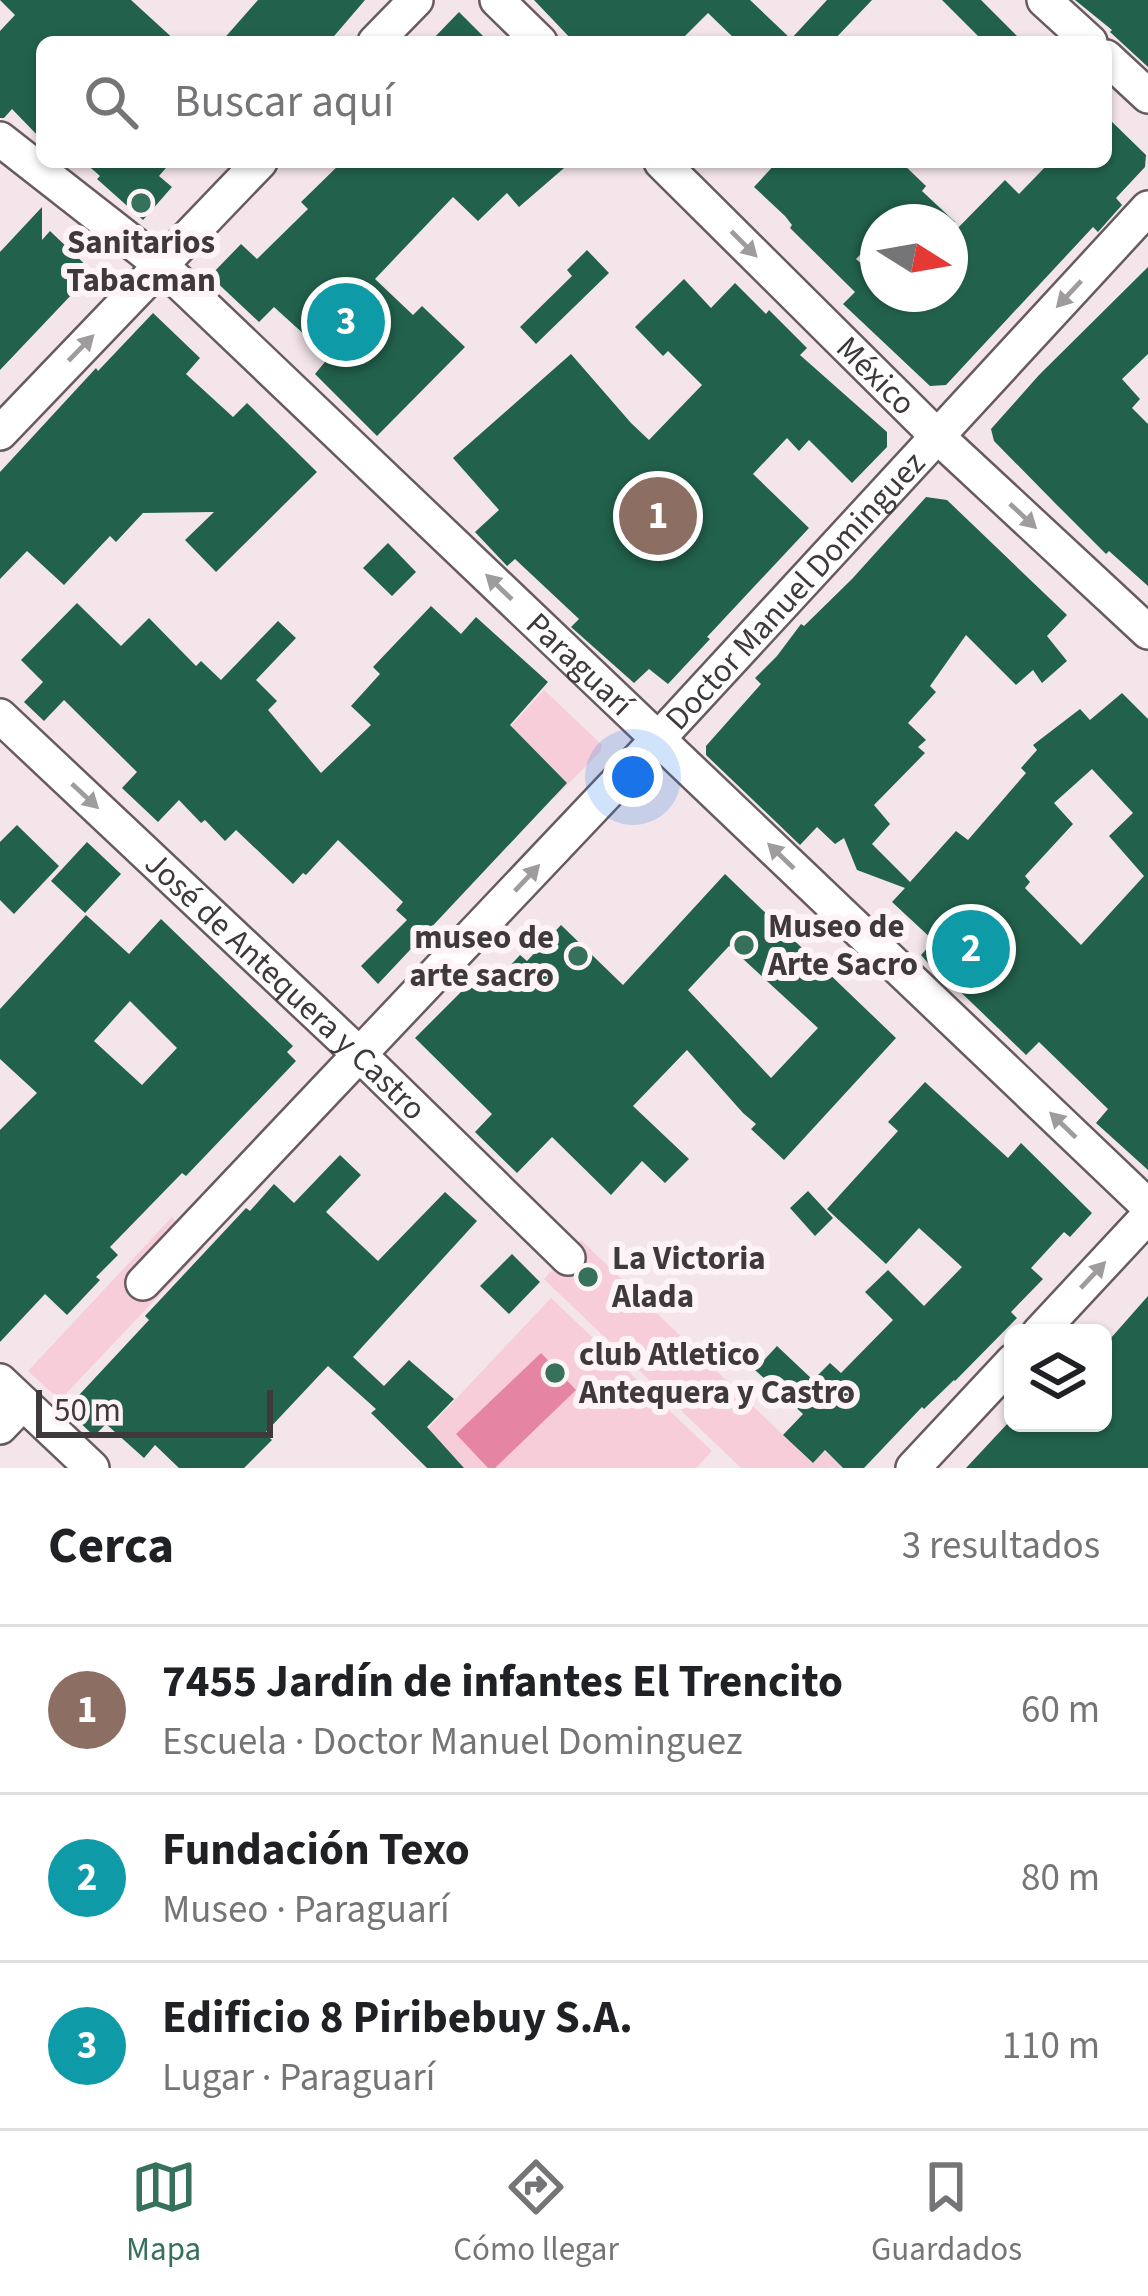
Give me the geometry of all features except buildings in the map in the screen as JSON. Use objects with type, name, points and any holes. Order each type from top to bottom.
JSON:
[{"type":"street","points":[[381,36],[416,0]]},
{"type":"street","points":[[497,0],[534,36]]},
{"type":"street","points":[[1044,0],[1083,36]]},
{"type":"street","points":[[1112,63],[1148,96]]},
{"type":"street","name":"Paraguarí","points":[[0,139],[36,167]]},
{"type":"street","name":"Paraguarí","points":[[37,168],[160,265],[1148,1206]]},
{"type":"street","points":[[0,433],[254,168]]},
{"type":"street","name":"México","points":[[667,168],[937,436],[1148,632]]},
{"type":"street","name":"Doctor Manuel Dominguez","points":[[143,1283],[658,739],[1148,208]]},
{"type":"street","name":"José de Antequera y Castro","points":[[0,716],[568,1258]]},
{"type":"street","points":[[1047,1324],[1148,1216]]},
{"type":"street","points":[[913,1468],[1004,1371]]},
{"type":"street","points":[[8,1404],[92,1468]]},
{"type":"shaded area","points":[[544,690],[602,745],[554,798],[566,782],[535,751],[487,752]]},
{"type":"shaded area","points":[[172,1217],[204,1248],[60,1400],[28,1371]]},
{"type":"shaded area","points":[[581,1240],[812,1463],[825,1451],[842,1468],[741,1468],[544,1279]]},
{"type":"shaded area","name":"club Atletico Antequera y Castro","points":[[551,1298],[712,1451],[696,1468],[430,1468],[409,1449]]},
{"type":"shaded area","points":[[541,1353],[576,1390],[495,1468],[488,1468],[456,1434]]},
{"type":"place","name":"Sanitarios Tabacman","points":[[141,203]]},
{"type":"place","name":"Edificio 8 Piribebuy S.A.","points":[[346,322]]},
{"type":"place","name":"7455 Jardín de infantes El Trencito","points":[[658,516]]},
{"type":"place","name":"Museo de Arte Sacro","points":[[744,945]]},
{"type":"place","name":"Fundación Texo","points":[[971,949]]},
{"type":"place","name":"museo de arte sacro","points":[[578,956]]},
{"type":"place","name":"La Victoria Alada","points":[[588,1277]]},
{"type":"place","name":"club Atletico Antequera y Castro","points":[[555,1373]]}]
